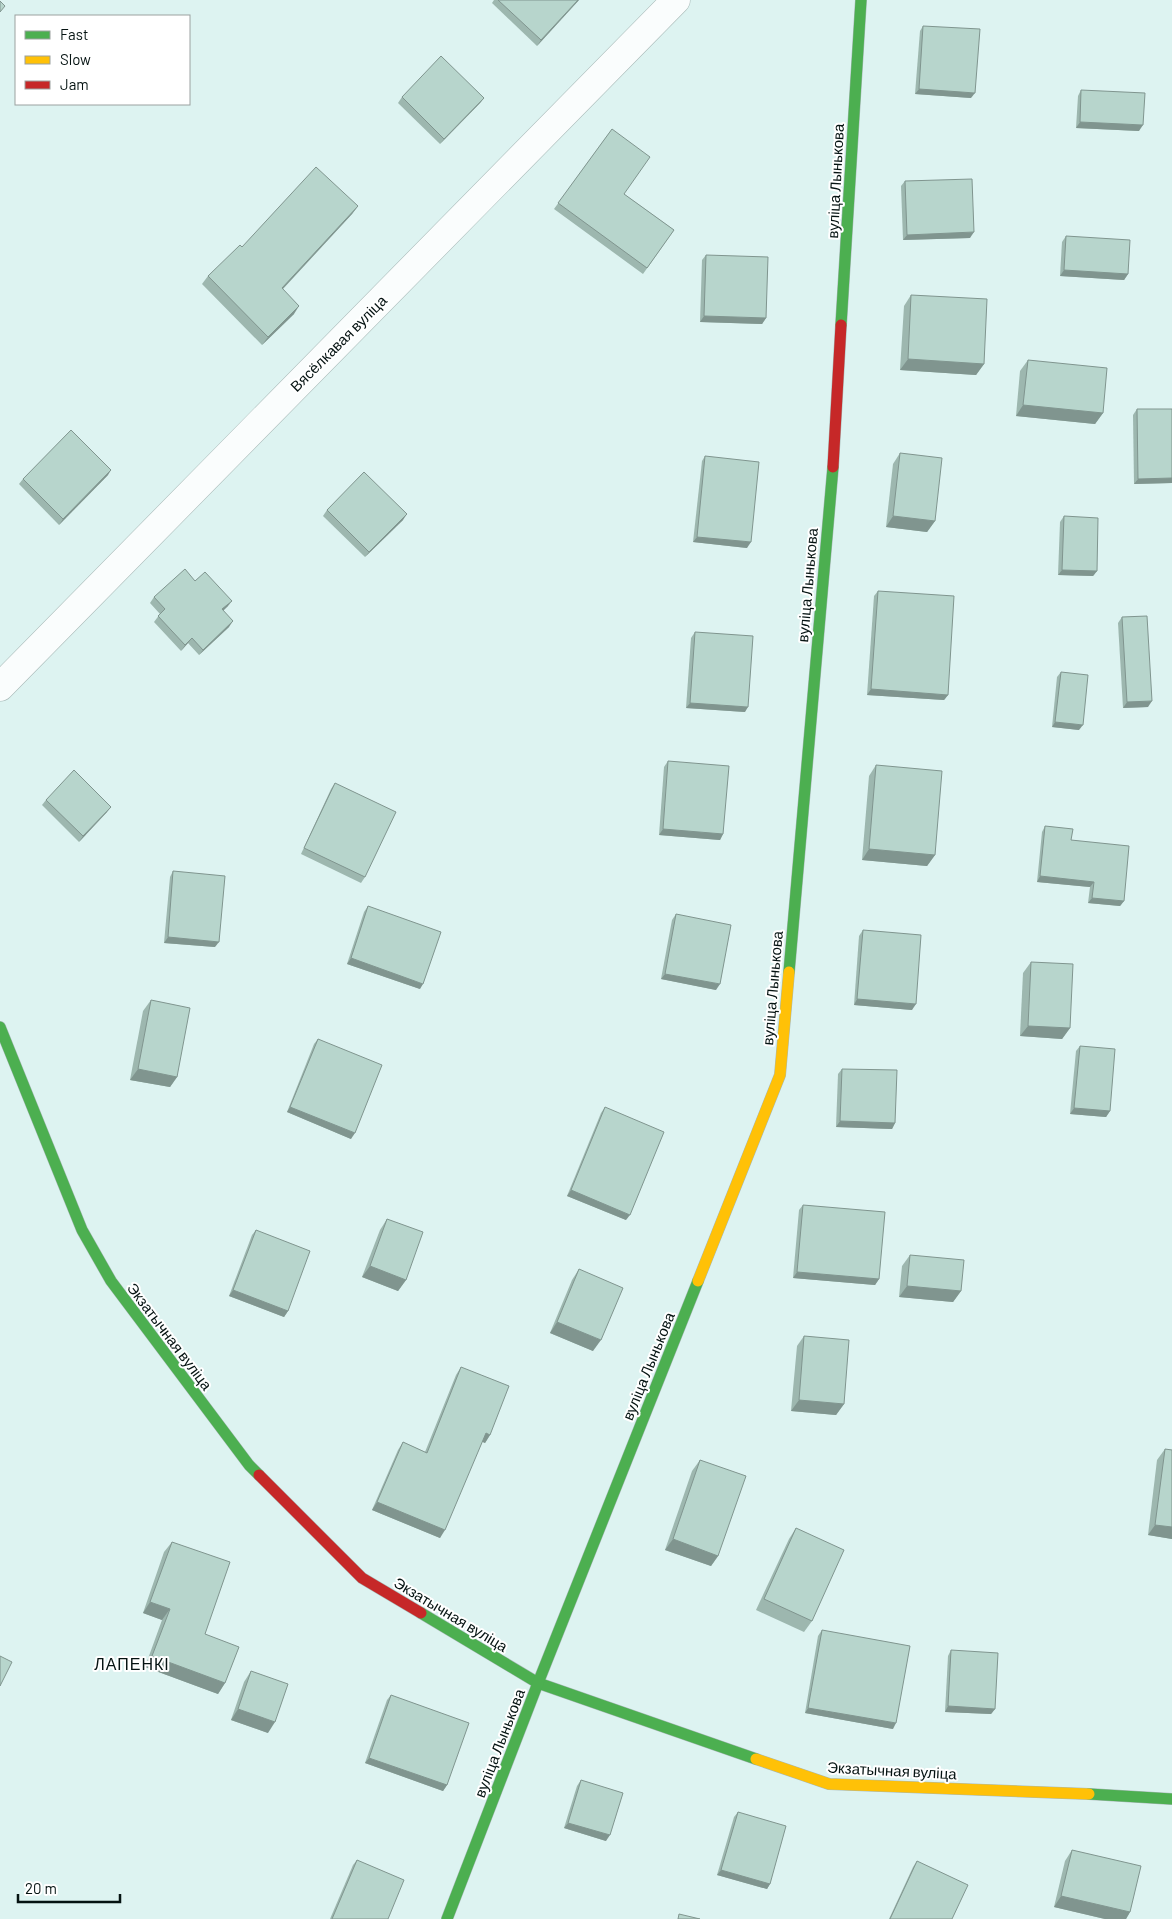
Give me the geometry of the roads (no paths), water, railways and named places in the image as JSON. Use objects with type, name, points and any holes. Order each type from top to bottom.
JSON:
[{"type":"street","name":"Вясёлкавая вуліца","points":[[0,687],[676,0]]},
{"type":"street","name":"вуліца Лынькова","points":[[448,1919],[538,1683],[780,1075],[833,464],[861,0]]},
{"type":"street","name":"Экзатычная вуліца","points":[[0,1028],[82,1230],[110,1281],[250,1464],[362,1578],[538,1683],[829,1784],[1125,1794],[1172,1799]]},
{"type":"district","name":"ЛАПЕНКІ","points":[[132,1663]]}]
